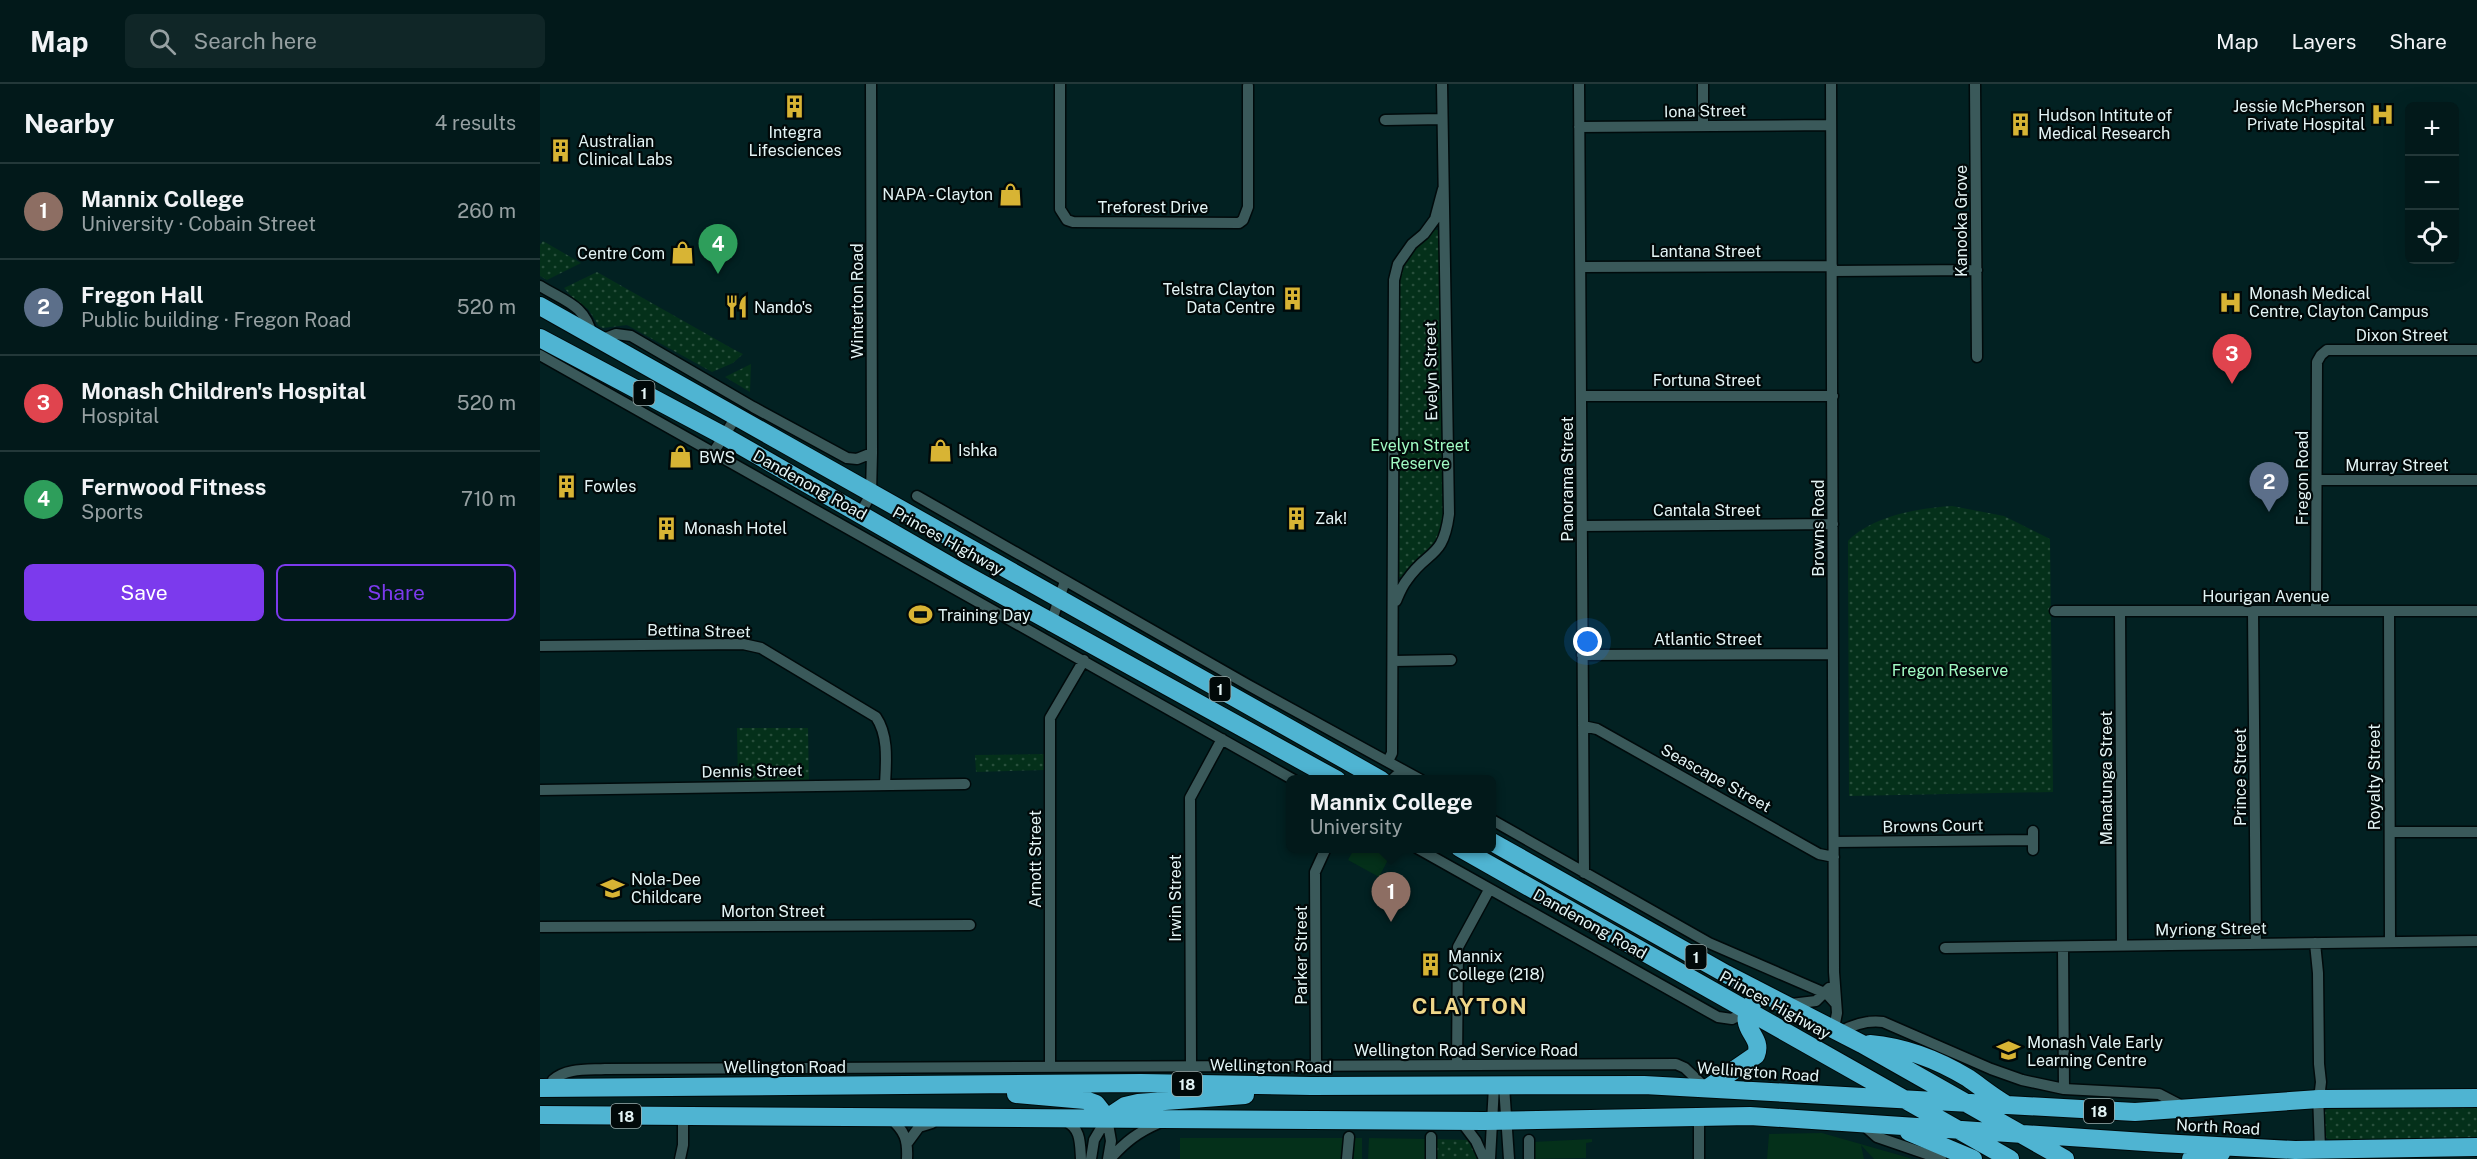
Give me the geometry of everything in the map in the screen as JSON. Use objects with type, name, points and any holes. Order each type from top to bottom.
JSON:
[{"type":"highway","name":"Princes Highway","points":[[540,306],[1372,775]]},
{"type":"highway","name":"Princes Highway","points":[[540,338],[724,436],[1327,775]]},
{"type":"highway","name":"Princes Highway","points":[[1496,845],[1759,992],[1837,1030],[2065,1159]]},
{"type":"highway","name":"Princes Highway","points":[[1467,853],[2010,1159]]},
{"type":"highway","points":[[1707,1088],[1751,1060],[1757,1053],[1757,1043],[1746,1026],[1746,1012],[1759,992]]},
{"type":"highway","points":[[1862,1044],[1895,1047],[1915,1054],[1963,1076],[2008,1106]]},
{"type":"highway","name":"Wellington Road","points":[[546,1084],[1644,1085],[1966,1103]]},
{"type":"highway","points":[[879,1086],[1075,1098],[1096,1104],[1107,1119],[1125,1106],[1138,1103],[1188,1100],[1311,1086]]},
{"type":"highway","name":"North Road","points":[[1966,1103],[2113,1112],[2189,1110],[2319,1099],[2477,1098]]},
{"type":"highway","name":"18","points":[[540,1115],[1499,1121],[1780,1117],[1958,1130]]},
{"type":"highway","points":[[1883,1124],[1929,1139],[1973,1159]]},
{"type":"highway","name":"North Road","points":[[1958,1130],[2246,1147],[2320,1149],[2477,1147]]},
{"type":"highway","points":[[2191,1159],[2246,1147]]},
{"type":"street","name":"Winterton Road","points":[[860,514],[871,494],[871,84]]},
{"type":"street","name":"Treforest Drive","points":[[1060,84],[1060,209],[1067,220],[1073,222],[1239,222],[1243,220],[1248,207],[1248,86]]},
{"type":"street","name":"Evelyn Street","points":[[1394,604],[1407,579],[1439,550],[1447,535],[1449,514],[1442,84]]},
{"type":"street","name":"Panorama Street","points":[[1579,84],[1584,873]]},
{"type":"street","points":[[1703,84],[1703,126]]},
{"type":"street","name":"Browns Road","points":[[1831,84],[1834,972],[1837,1030]]},
{"type":"street","name":"Kanooka Grove","points":[[1975,84],[1977,357]]},
{"type":"street","points":[[1385,120],[1442,119]]},
{"type":"street","name":"Iona Street","points":[[1580,127],[1831,125]]},
{"type":"street","name":"Evelyn Street","points":[[1388,761],[1392,753],[1394,661],[1394,280],[1398,264],[1412,244],[1424,234],[1435,219],[1443,189]]},
{"type":"street","name":"Lantana Street","points":[[1581,267],[1977,270]]},
{"type":"street","points":[[540,286],[581,311],[587,318],[596,338],[616,334],[627,335],[847,458],[857,459],[872,453]]},
{"type":"street","name":"Dixon Street","points":[[2327,350],[2477,350]]},
{"type":"street","name":"Fregon Road","points":[[2316,610],[2317,362],[2327,350]]},
{"type":"street","points":[[663,354],[676,383]]},
{"type":"street","name":"Dandenong Road","points":[[540,355],[1046,638],[1286,775]]},
{"type":"street","name":"Fortuna Street","points":[[1582,396],[1833,396]]},
{"type":"street","points":[[753,407],[760,430]]},
{"type":"street","points":[[713,453],[736,417]]},
{"type":"street","name":"Murray Street","points":[[2317,480],[2477,480]]},
{"type":"street","points":[[917,496],[1412,775]]},
{"type":"street","name":"Cantala Street","points":[[1582,526],[1833,524]]},
{"type":"street","points":[[935,528],[966,525]]},
{"type":"street","points":[[1046,638],[1065,581]]},
{"type":"street","name":"Hourigan Avenue","points":[[2055,611],[2477,611]]},
{"type":"street","name":"Manatunga Street","points":[[2120,611],[2122,945]]},
{"type":"street","name":"Prince Street","points":[[2253,611],[2256,943]]},
{"type":"street","name":"Royalty Street","points":[[2389,611],[2390,942]]},
{"type":"street","name":"Bettina Street","points":[[540,646],[743,644],[761,648],[876,717],[885,737],[885,784]]},
{"type":"street","name":"Atlantic Street","points":[[1582,655],[1833,654]]},
{"type":"street","name":"Arnott Street","points":[[1050,1066],[1050,718],[1084,660]]},
{"type":"street","points":[[1394,661],[1451,660]]},
{"type":"street","name":"Seascape Street","points":[[1583,726],[1597,729],[1819,854],[1834,857]]},
{"type":"street","points":[[1306,737],[1336,732]]},
{"type":"street","name":"Irwin Street","points":[[1186,1065],[1190,798],[1222,739]]},
{"type":"street","name":"Dennis Street","points":[[540,789],[965,784]]},
{"type":"street","points":[[1496,823],[1727,952],[1826,993],[1837,1006]]},
{"type":"street","points":[[2390,832],[2477,832]]},
{"type":"street","name":"Browns Court","points":[[1834,842],[2033,840]]},
{"type":"street","name":"Parker Street","points":[[1316,1065],[1315,872],[1324,853]]},
{"type":"street","name":"Dandenong Road","points":[[1424,853],[1718,1017],[1732,1019],[1746,1012]]},
{"type":"street","points":[[1457,1065],[1458,947],[1489,890]]},
{"type":"street","name":"Dandenong Road","points":[[1623,895],[1634,922]]},
{"type":"street","name":"Morton Street","points":[[540,927],[970,924]]},
{"type":"street","name":"Myriong Street","points":[[1945,948],[2477,941]]},
{"type":"street","points":[[2318,943],[2319,1064],[2316,1082],[2319,1099],[2320,1149]]},
{"type":"street","points":[[1837,1030],[1866,1022],[1883,1022],[1991,1069],[2064,1089],[2064,947]]},
{"type":"street","name":"Browns Road","points":[[1826,993],[1834,972]]},
{"type":"street","points":[[1784,1004],[1812,1002],[1826,993]]},
{"type":"street","name":"Wellington Road Service Road","points":[[546,1084],[564,1073],[587,1070],[1676,1064],[1685,1068],[1707,1088]]},
{"type":"street","name":"Wellington Road Service Road","points":[[1141,1083],[1186,1065]]},
{"type":"street","points":[[968,1067],[987,1083]]},
{"type":"street","points":[[1490,1159],[1499,1121],[1499,1086]]},
{"type":"street","name":"North Road","points":[[2064,1089],[2159,1094],[2189,1110]]},
{"type":"street","points":[[680,1159],[683,1145],[683,1116]]},
{"type":"street","points":[[889,1117],[900,1127],[908,1142],[907,1159]]},
{"type":"street","points":[[1699,1117],[1699,1159]]},
{"type":"street","points":[[908,1142],[919,1127],[949,1118]]},
{"type":"street","points":[[1060,1118],[1072,1124],[1077,1130],[1081,1159]]},
{"type":"street","points":[[1109,1159],[1126,1141],[1141,1131],[1170,1118]]},
{"type":"street","points":[[1091,1159],[1095,1140],[1107,1119]]},
{"type":"street","points":[[1107,1119],[1111,1141],[1109,1159]]},
{"type":"street","points":[[1461,1120],[1475,1139],[1484,1159]]},
{"type":"street","points":[[1499,1121],[1509,1159]]},
{"type":"street","points":[[1860,1122],[1877,1137],[1941,1159]]},
{"type":"street","points":[[1347,1159],[1349,1137]]},
{"type":"street","points":[[1431,1137],[1431,1159]]},
{"type":"street","points":[[1529,1140],[1529,1159]]},
{"type":"green space","name":"Evelyn Street Reserve","points":[[1432,230],[1440,230],[1443,530],[1438,543],[1403,578],[1397,576],[1395,401],[1399,269],[1412,250]]},
{"type":"green space","points":[[543,241],[581,263],[547,280],[540,276],[540,245]]},
{"type":"green space","points":[[597,272],[743,354],[733,363],[712,372],[627,325],[603,328],[599,326],[588,309],[564,288]]},
{"type":"green space","points":[[751,364],[750,392],[725,377]]},
{"type":"green space","name":"Fregon Reserve","points":[[1952,506],[2004,516],[2050,539],[2053,792],[1849,796],[1848,541],[1858,532],[1883,519],[1911,511]]},
{"type":"green space","points":[[737,728],[808,728],[809,786],[738,786]]},
{"type":"green space","points":[[1045,754],[1046,770],[976,772],[975,755]]},
{"type":"green space","points":[[1352,853],[1380,853],[1389,858],[1379,877],[1348,860]]},
{"type":"green space","points":[[2477,1108],[2477,1138],[2330,1140],[2325,1137],[2324,1112],[2327,1109]]},
{"type":"green space","points":[[1822,1133],[1912,1159],[1874,1159],[1861,1145],[1864,1159],[1767,1159],[1769,1134]]},
{"type":"green space","points":[[1180,1138],[1362,1138],[1362,1159],[1180,1159]]},
{"type":"green space","points":[[1369,1138],[1428,1139],[1428,1159],[1368,1159]]},
{"type":"green space","points":[[1433,1139],[1468,1140],[1472,1147],[1476,1147],[1478,1159],[1433,1159]]},
{"type":"green space","points":[[1592,1139],[1592,1142],[1586,1143],[1586,1158],[1532,1159],[1532,1142]]},
{"type":"place","name":"Integra Lifesciences","points":[[795,107]]},
{"type":"place","name":"Jessie McPherson Private Hospital","points":[[2383,115]]},
{"type":"place","name":"Hudson Intitute of Medical Research","points":[[2020,124]]},
{"type":"place","name":"Australian Clinical Labs","points":[[560,150]]},
{"type":"place","name":"NAPA - Clayton","points":[[1011,194]]},
{"type":"place","name":"Centre Com","points":[[683,253]]},
{"type":"place","name":"Fernwood Fitness","points":[[718,274]]},
{"type":"place","name":"Telstra Clayton Data Centre","points":[[1293,298]]},
{"type":"place","name":"Monash Medical Centre, Clayton Campus","points":[[2231,302]]},
{"type":"place","name":"Nando's","points":[[736,307]]},
{"type":"place","name":"Monash Children's Hospital","points":[[2232,384]]},
{"type":"place","name":"Ishka","points":[[940,450]]},
{"type":"place","name":"BWS","points":[[681,457]]},
{"type":"place","name":"Fowles","points":[[566,486]]},
{"type":"place","name":"Fregon Hall","points":[[2269,512]]},
{"type":"place","name":"Zak!","points":[[1297,518]]},
{"type":"place","name":"Monash Hotel","points":[[666,528]]},
{"type":"place","name":"Training Day","points":[[920,615]]},
{"type":"place","name":"Nola-Dee Childcare","points":[[613,888]]},
{"type":"place","name":"Mannix College","points":[[1391,922]]},
{"type":"place","name":"Mannix College (218)","points":[[1430,965]]},
{"type":"place","name":"Monash Vale Early Learning Centre","points":[[2009,1051]]},
{"type":"district","name":"CLAYTON","points":[[1470,1006]]}]
